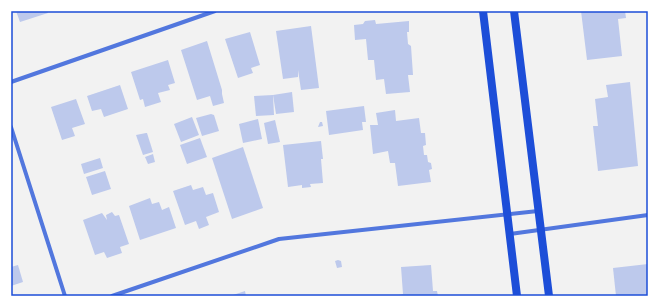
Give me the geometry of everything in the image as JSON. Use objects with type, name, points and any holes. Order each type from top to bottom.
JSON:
[{"type":"main road","points":[[483,11],[517,296]]},
{"type":"main road","points":[[514,11],[549,296]]},
{"type":"street","points":[[11,82],[215,11]]},
{"type":"street","points":[[11,127],[65,296]]},
{"type":"street","points":[[112,296],[279,239],[538,211]]},
{"type":"street","points":[[509,234],[648,215]]},
{"type":"building","points":[[16,11],[47,11],[48,13],[20,22]]},
{"type":"building","points":[[581,11],[625,11],[626,18],[618,19],[622,56],[587,60]]},
{"type":"building","points":[[375,20],[376,24],[409,21],[409,32],[407,32],[408,44],[411,46],[413,75],[408,75],[410,92],[386,94],[384,79],[376,80],[374,60],[368,60],[366,39],[355,40],[354,25],[363,24],[365,21]]},
{"type":"building","points":[[311,26],[319,88],[301,90],[298,70],[298,77],[283,79],[276,31]]},
{"type":"building","points":[[250,32],[260,65],[251,68],[253,73],[238,78],[225,39]]},
{"type":"building","points":[[207,41],[222,90],[224,103],[213,106],[210,96],[197,100],[181,50]]},
{"type":"building","points":[[168,60],[175,83],[168,85],[170,90],[158,93],[161,102],[145,107],[143,99],[140,100],[131,72]]},
{"type":"building","points":[[630,82],[638,166],[598,171],[593,126],[598,126],[595,99],[608,97],[606,85]]},
{"type":"building","points":[[120,85],[128,109],[104,117],[101,109],[92,111],[87,96]]},
{"type":"building","points":[[292,92],[294,112],[276,114],[273,95]]},
{"type":"building","points":[[273,95],[274,115],[256,116],[254,96]]},
{"type":"building","points":[[76,99],[85,124],[72,128],[75,136],[62,140],[51,107]]},
{"type":"building","points":[[364,106],[366,122],[362,122],[363,130],[329,135],[326,111]]},
{"type":"building","points":[[395,110],[396,121],[419,118],[421,133],[425,133],[426,145],[423,146],[424,155],[427,155],[428,162],[431,163],[432,169],[429,170],[431,182],[398,186],[395,163],[390,163],[388,151],[373,154],[370,125],[378,125],[376,113]]},
{"type":"building","points":[[211,114],[214,115],[219,131],[202,136],[196,118]]},
{"type":"building","points":[[192,117],[199,135],[181,142],[174,124]]},
{"type":"building","points":[[258,119],[262,139],[243,143],[239,124]]},
{"type":"building","points":[[275,120],[280,142],[268,144],[264,123]]},
{"type":"building","points":[[320,122],[322,122],[323,126],[318,127]]},
{"type":"building","points":[[147,133],[153,152],[143,155],[136,135]]},
{"type":"building","points":[[200,138],[207,157],[187,164],[180,145]]},
{"type":"building","points":[[321,141],[323,183],[310,184],[311,187],[302,188],[302,185],[288,187],[283,145]]},
{"type":"building","points":[[243,147],[263,208],[232,219],[212,158]]},
{"type":"building","points":[[153,154],[155,162],[148,164],[145,157]]},
{"type":"building","points":[[100,158],[103,168],[84,174],[81,164]]},
{"type":"building","points":[[105,171],[111,189],[92,195],[86,177]]},
{"type":"building","points":[[191,185],[193,190],[203,187],[206,195],[213,193],[219,212],[206,217],[209,225],[199,229],[196,221],[185,225],[173,191]]},
{"type":"building","points":[[150,198],[152,204],[159,202],[162,210],[169,207],[176,228],[140,240],[129,206]]},
{"type":"building","points":[[112,212],[115,216],[119,215],[129,244],[120,247],[122,253],[107,258],[104,252],[95,255],[83,220],[102,213],[107,220],[106,215]]},
{"type":"building","points":[[335,261],[341,261],[342,267],[337,268]]},
{"type":"building","points":[[648,264],[648,296],[616,296],[613,268]]},
{"type":"building","points":[[18,265],[23,282],[11,286],[11,267]]},
{"type":"building","points":[[431,265],[433,291],[437,291],[438,296],[399,296],[403,294],[401,267]]},
{"type":"building","points":[[245,291],[246,296],[230,296]]}]
